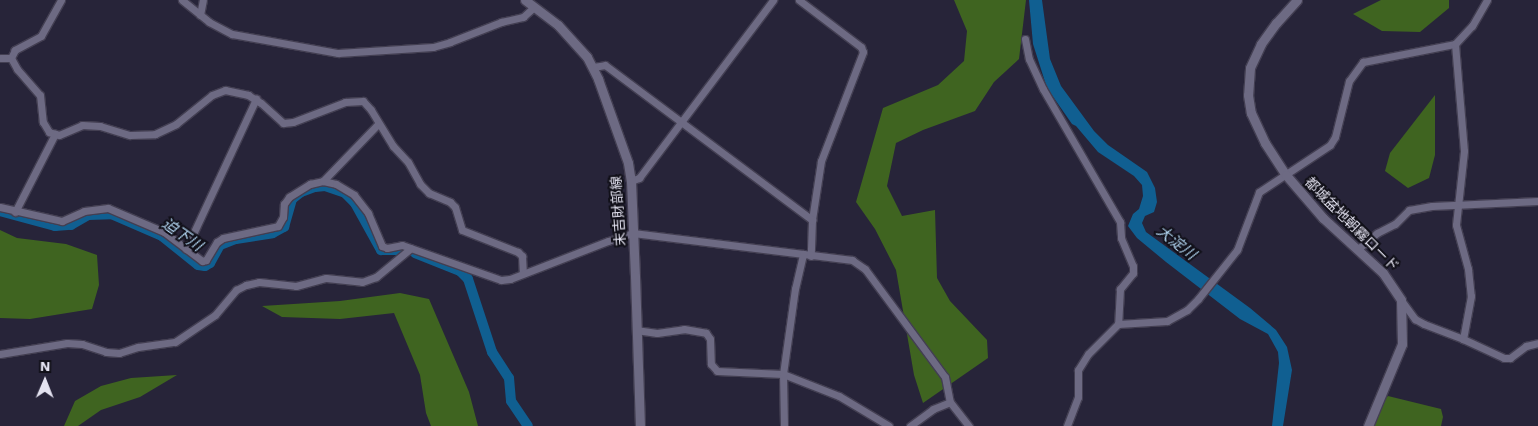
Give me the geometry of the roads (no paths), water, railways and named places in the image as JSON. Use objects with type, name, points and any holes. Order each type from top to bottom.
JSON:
[{"type":"street","points":[[11,58],[15,50],[41,36],[61,0]]},
{"type":"street","points":[[182,0],[200,15],[232,34],[338,53],[433,46],[450,42],[501,22],[523,17],[534,7]]},
{"type":"street","points":[[200,15],[203,0]]},
{"type":"street","name":"末吉財部線","points":[[525,0],[558,25],[593,67],[621,140],[631,181],[640,426]]},
{"type":"street","points":[[631,181],[639,178],[773,0]]},
{"type":"street","points":[[784,426],[783,374],[795,289],[807,255],[820,161],[863,52],[861,47],[799,0]]},
{"type":"street","name":"都城盆地朝霧ロード","points":[[1297,0],[1261,44],[1250,68],[1248,95],[1252,113],[1265,144],[1286,175],[1323,218],[1383,273],[1397,291],[1401,300],[1403,326],[1400,351],[1368,426]]},
{"type":"street","points":[[1118,324],[1167,322],[1187,310],[1198,299],[1237,250],[1260,192],[1330,145],[1335,137],[1349,81],[1363,62],[1455,44],[1472,26],[1487,0]]},
{"type":"street","points":[[1025,39],[1029,59],[1043,89],[1108,200],[1114,216],[1120,222],[1121,238],[1133,266],[1133,273],[1120,289],[1118,324],[1081,362],[1078,370],[1078,397],[1067,426]]},
{"type":"street","points":[[1455,44],[1464,151],[1460,205],[1456,225],[1468,269],[1471,296],[1462,338]]},
{"type":"street","points":[[0,58],[11,58]]},
{"type":"street","points":[[11,58],[17,70],[40,95],[42,122],[46,130],[55,134],[63,134],[82,125],[100,126],[130,135],[155,134],[176,124],[212,96],[225,90],[236,91],[256,99],[283,123],[293,122],[345,102],[363,101],[371,110],[393,146],[408,162],[420,184],[429,192],[450,202],[455,207],[462,230],[518,252],[522,256],[523,273]]},
{"type":"street","points":[[593,67],[605,65],[812,220]]},
{"type":"street","points":[[186,249],[256,99]]},
{"type":"street","points":[[323,181],[378,124]]},
{"type":"street","points":[[15,212],[55,134]]},
{"type":"street","points":[[0,207],[15,212],[62,221],[84,211],[108,208],[164,232],[198,260],[206,260],[217,242],[223,238],[278,226],[284,217],[284,204],[289,197],[310,184],[323,181],[336,184],[354,194],[368,214],[382,246],[387,248],[402,245],[501,280],[633,233],[852,260],[865,269],[945,377],[950,402],[969,426]]},
{"type":"street","points":[[1358,249],[1378,233],[1395,224],[1409,210],[1432,206],[1538,201]]},
{"type":"street","points":[[0,354],[67,344],[82,344],[106,352],[119,353],[138,347],[175,342],[214,315],[236,290],[246,285],[259,282],[296,286],[326,278],[362,282],[376,277],[411,248]]},
{"type":"street","points":[[1401,300],[1415,319],[1504,358],[1510,358],[1526,346],[1538,343]]},
{"type":"street","points":[[636,330],[657,333],[684,330],[706,333],[710,339],[712,364],[717,371],[783,374],[839,396],[889,426]]},
{"type":"street","points":[[910,426],[933,409],[950,402]]},
{"type":"water","points":[[1029,0],[1042,0],[1050,59],[1061,86],[1094,131],[1108,145],[1147,172],[1155,188],[1157,202],[1154,212],[1145,216],[1142,223],[1146,232],[1250,308],[1276,330],[1287,347],[1292,370],[1283,426],[1272,426],[1279,363],[1278,352],[1268,334],[1240,319],[1166,262],[1137,238],[1128,226],[1133,214],[1139,209],[1143,196],[1142,185],[1134,176],[1098,152],[1076,126],[1072,124],[1047,88],[1033,44]]},
{"type":"waterway","name":"迫下川","points":[[0,211],[55,226],[71,225],[88,215],[111,214],[162,236],[198,265],[205,266],[210,263],[220,245],[236,239],[273,233],[284,227],[292,199],[301,192],[325,186],[345,193],[355,203],[381,250],[402,250]]},
{"type":"waterway","name":"迫下川","points":[[415,253],[460,271],[468,279],[492,352],[509,378],[511,401],[528,426]]},
{"type":"water label","name":"大淀川","points":[[1176,243]]}]
